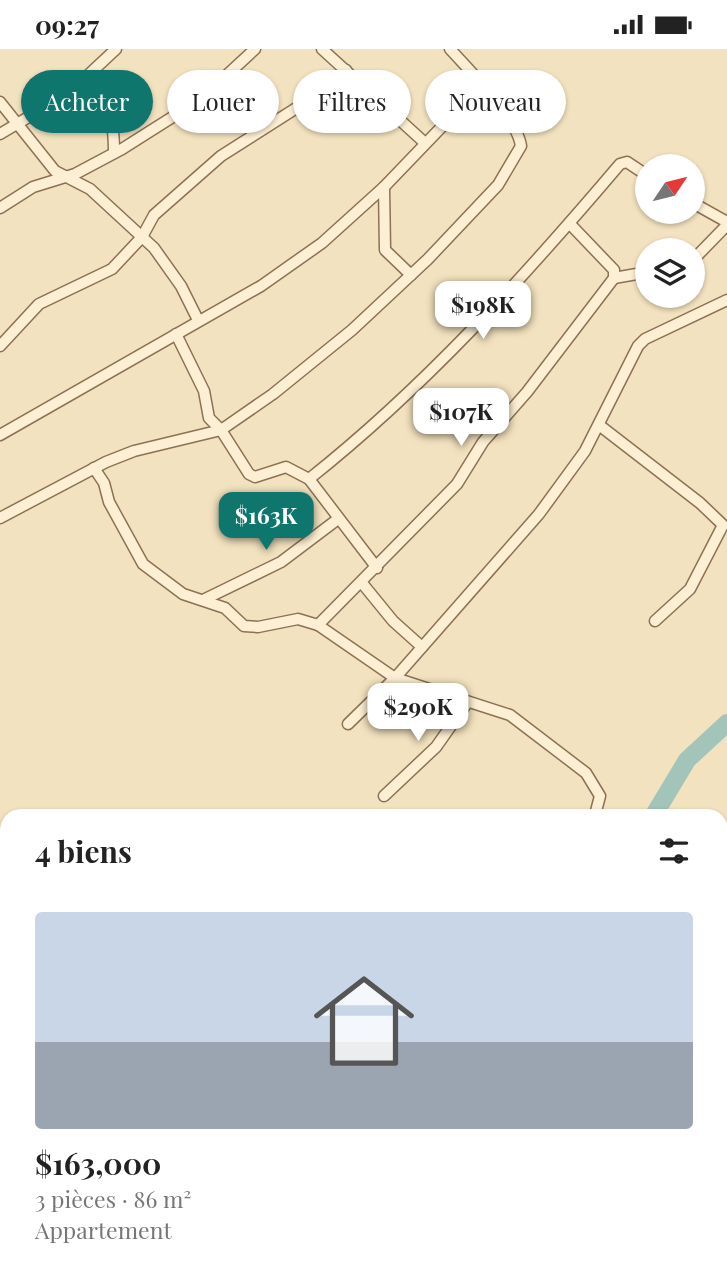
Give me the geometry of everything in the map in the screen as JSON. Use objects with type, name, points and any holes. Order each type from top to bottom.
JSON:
[{"type":"street","points":[[94,70],[116,49]]},
{"type":"street","points":[[0,208],[33,187],[66,176],[114,153],[201,99],[255,49]]},
{"type":"street","points":[[322,49],[346,70]]},
{"type":"street","points":[[450,49],[468,70]]},
{"type":"street","points":[[0,102],[55,171],[90,189],[142,237],[181,286],[198,320]]},
{"type":"street","points":[[0,346],[39,304],[112,269],[142,237],[154,215],[211,165],[293,110]]},
{"type":"street","points":[[0,134],[21,121]]},
{"type":"street","points":[[411,130],[425,143]]},
{"type":"street","points":[[114,133],[114,153]]},
{"type":"street","points":[[0,435],[261,286],[322,243],[384,187],[435,133]]},
{"type":"street","points":[[0,517],[94,467],[134,451],[221,430],[303,372],[411,275],[488,197],[522,146],[517,133]]},
{"type":"street","points":[[309,479],[403,400],[570,224],[620,164],[626,162],[635,168]]},
{"type":"street","points":[[384,187],[385,250],[411,275]]},
{"type":"street","points":[[705,210],[727,224],[705,247]]},
{"type":"street","points":[[318,625],[457,484],[483,442],[527,392],[614,278],[614,270],[570,224]]},
{"type":"street","points":[[614,278],[635,274]]},
{"type":"street","points":[[348,724],[395,678],[539,514],[584,451],[638,346],[645,339],[727,300]]},
{"type":"street","points":[[176,334],[204,391],[209,418],[221,430],[250,475],[286,467],[309,479],[377,568]]},
{"type":"street","points":[[599,425],[700,503],[723,525],[690,589],[655,621]]},
{"type":"street","points":[[94,467],[104,483],[108,502],[143,564],[183,594],[225,608],[244,626],[258,627],[298,619],[318,625],[395,678],[510,715],[586,773],[600,796],[597,809]]},
{"type":"street","points":[[203,600],[281,562],[338,519]]},
{"type":"street","points":[[362,583],[393,621],[422,647]]},
{"type":"street","points":[[384,796],[436,747],[467,703]]},
{"type":"waterway","points":[[658,809],[687,760],[727,723]]}]
